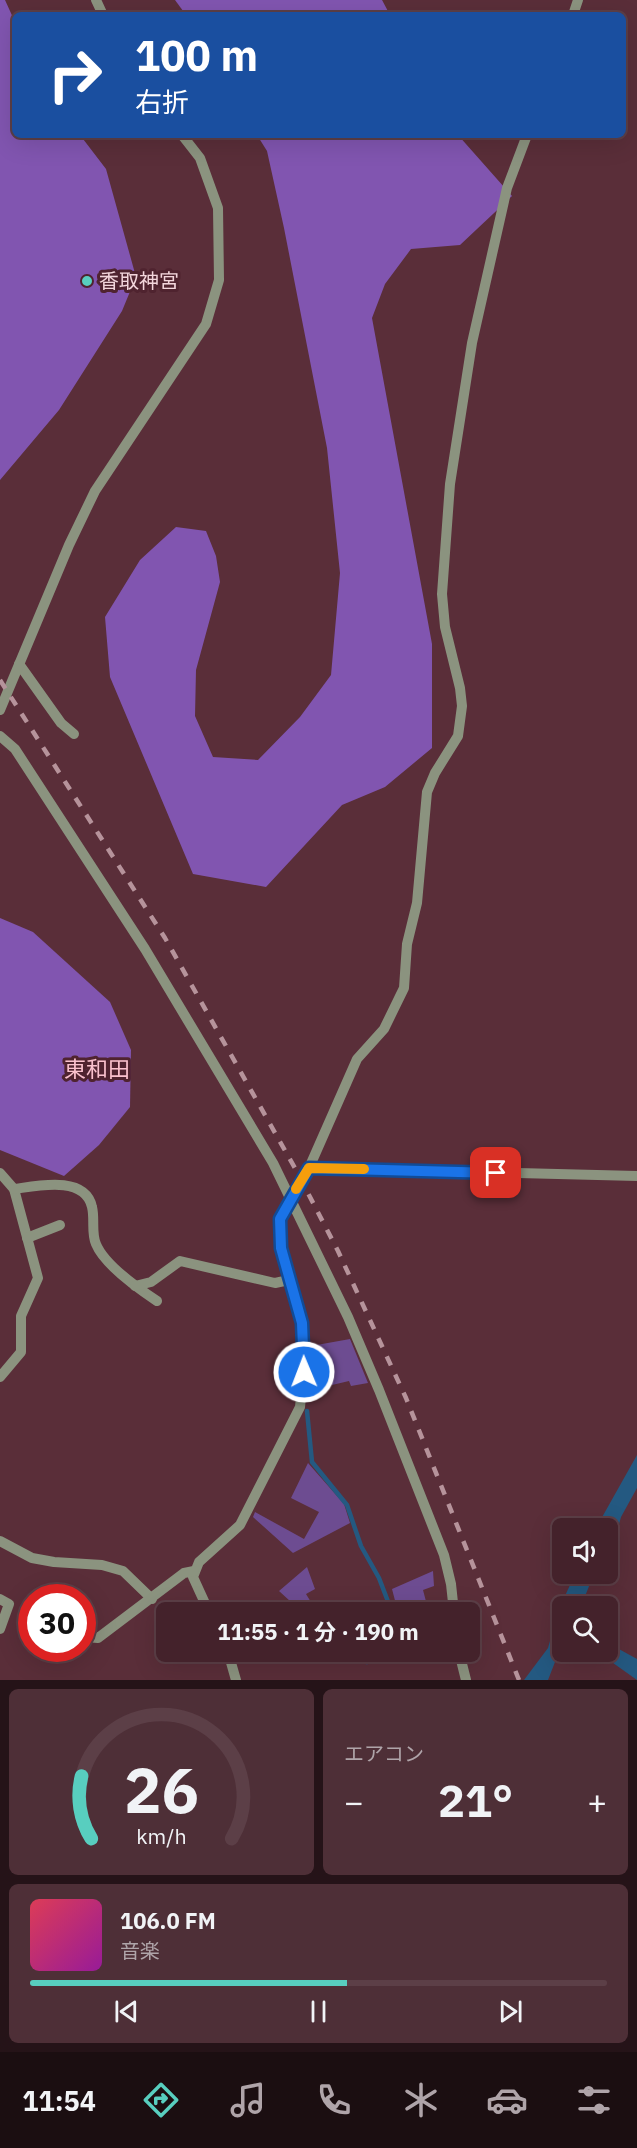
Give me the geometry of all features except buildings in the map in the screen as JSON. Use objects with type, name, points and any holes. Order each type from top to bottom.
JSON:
[{"type":"street","points":[[0,710],[69,545],[95,492],[206,324],[219,280],[218,208],[200,158],[184,138]]},
{"type":"street","points":[[96,1638],[99,1638],[152,1599],[184,1573],[194,1570],[240,1525],[300,1407],[305,1356],[302,1323],[281,1248],[280,1219],[309,1168],[357,1059],[384,1029],[404,988],[407,944],[417,903],[427,792],[435,773],[458,736],[462,706],[460,688],[450,653],[442,594],[450,484],[472,343],[507,188],[526,138]]},
{"type":"street","points":[[19,664],[61,723],[74,734]]},
{"type":"street","points":[[0,736],[15,749],[145,949],[235,1096],[290,1198],[348,1317],[383,1400],[444,1555],[453,1602]]},
{"type":"street","points":[[309,1168],[637,1176]]},
{"type":"street","points":[[0,1173],[14,1189],[38,1278],[21,1316],[21,1352],[0,1377]]},
{"type":"street","points":[[14,1189],[51,1184],[69,1186],[81,1191],[88,1198],[92,1207],[95,1243],[101,1253],[135,1286],[157,1301]]},
{"type":"street","points":[[27,1238],[60,1225]]},
{"type":"street","points":[[135,1286],[151,1282],[180,1261],[275,1283],[289,1280]]},
{"type":"street","points":[[0,1541],[32,1558],[54,1563],[102,1565],[123,1571],[152,1599]]},
{"type":"street","points":[[194,1570],[193,1577],[204,1602]]},
{"type":"street","points":[[0,1599],[9,1604],[0,1629]]},
{"type":"street","points":[[231,1662],[237,1680]]},
{"type":"street","points":[[462,1662],[466,1680]]},
{"type":"shaded area","points":[[0,0],[5,0],[12,15],[12,138],[82,138],[106,169],[136,277],[122,311],[59,410],[0,480]]},
{"type":"shaded area","points":[[175,0],[382,0],[388,12],[184,12]]},
{"type":"shaded area","points":[[259,138],[461,138],[512,196],[460,245],[411,249],[385,284],[372,318],[432,644],[432,748],[385,787],[342,805],[266,887],[193,874],[110,677],[105,617],[140,560],[176,527],[206,531],[216,556],[220,582],[196,670],[195,716],[213,757],[258,760],[300,717],[331,675],[340,573],[327,448],[267,151]]},
{"type":"shaded area","points":[[0,918],[33,932],[110,1002],[131,1050],[130,1107],[99,1145],[64,1176],[0,1150]]},
{"type":"shaded area","points":[[350,1339],[368,1383],[351,1386],[349,1381],[332,1385],[330,1378],[311,1383],[311,1346]]},
{"type":"shaded area","points":[[308,1463],[344,1504],[350,1523],[293,1553],[253,1517],[255,1512],[304,1539],[319,1512],[291,1498]]},
{"type":"shaded area","points":[[307,1567],[315,1589],[306,1594],[311,1602],[291,1602],[279,1591]]},
{"type":"shaded area","points":[[433,1571],[434,1586],[423,1590],[426,1602],[395,1602],[392,1589]]},
{"type":"water","points":[[637,1455],[637,1488],[621,1517],[618,1528],[618,1518],[602,1518]]},
{"type":"water","points":[[570,1584],[590,1584],[585,1596],[565,1596]]},
{"type":"water","points":[[552,1634],[552,1662],[555,1662],[548,1680],[524,1680],[548,1648]]},
{"type":"water","points":[[618,1649],[637,1659],[637,1680],[612,1662],[618,1662]]},
{"type":"waterway","points":[[307,1411],[312,1462],[347,1505],[361,1546],[379,1578],[388,1602]]},
{"type":"railway","points":[[0,680],[165,938],[296,1170],[338,1251],[406,1398],[519,1680]]},
{"type":"slow traffic","points":[[296,1189],[309,1168],[364,1169]]},
{"type":"place","name":"香取神宮","points":[[87,281]]},
{"type":"district","name":"東和田","points":[[97,1069]]},
{"type":"route","points":[[304,1372],[302,1323],[281,1248],[280,1219],[309,1168],[496,1173]]}]
